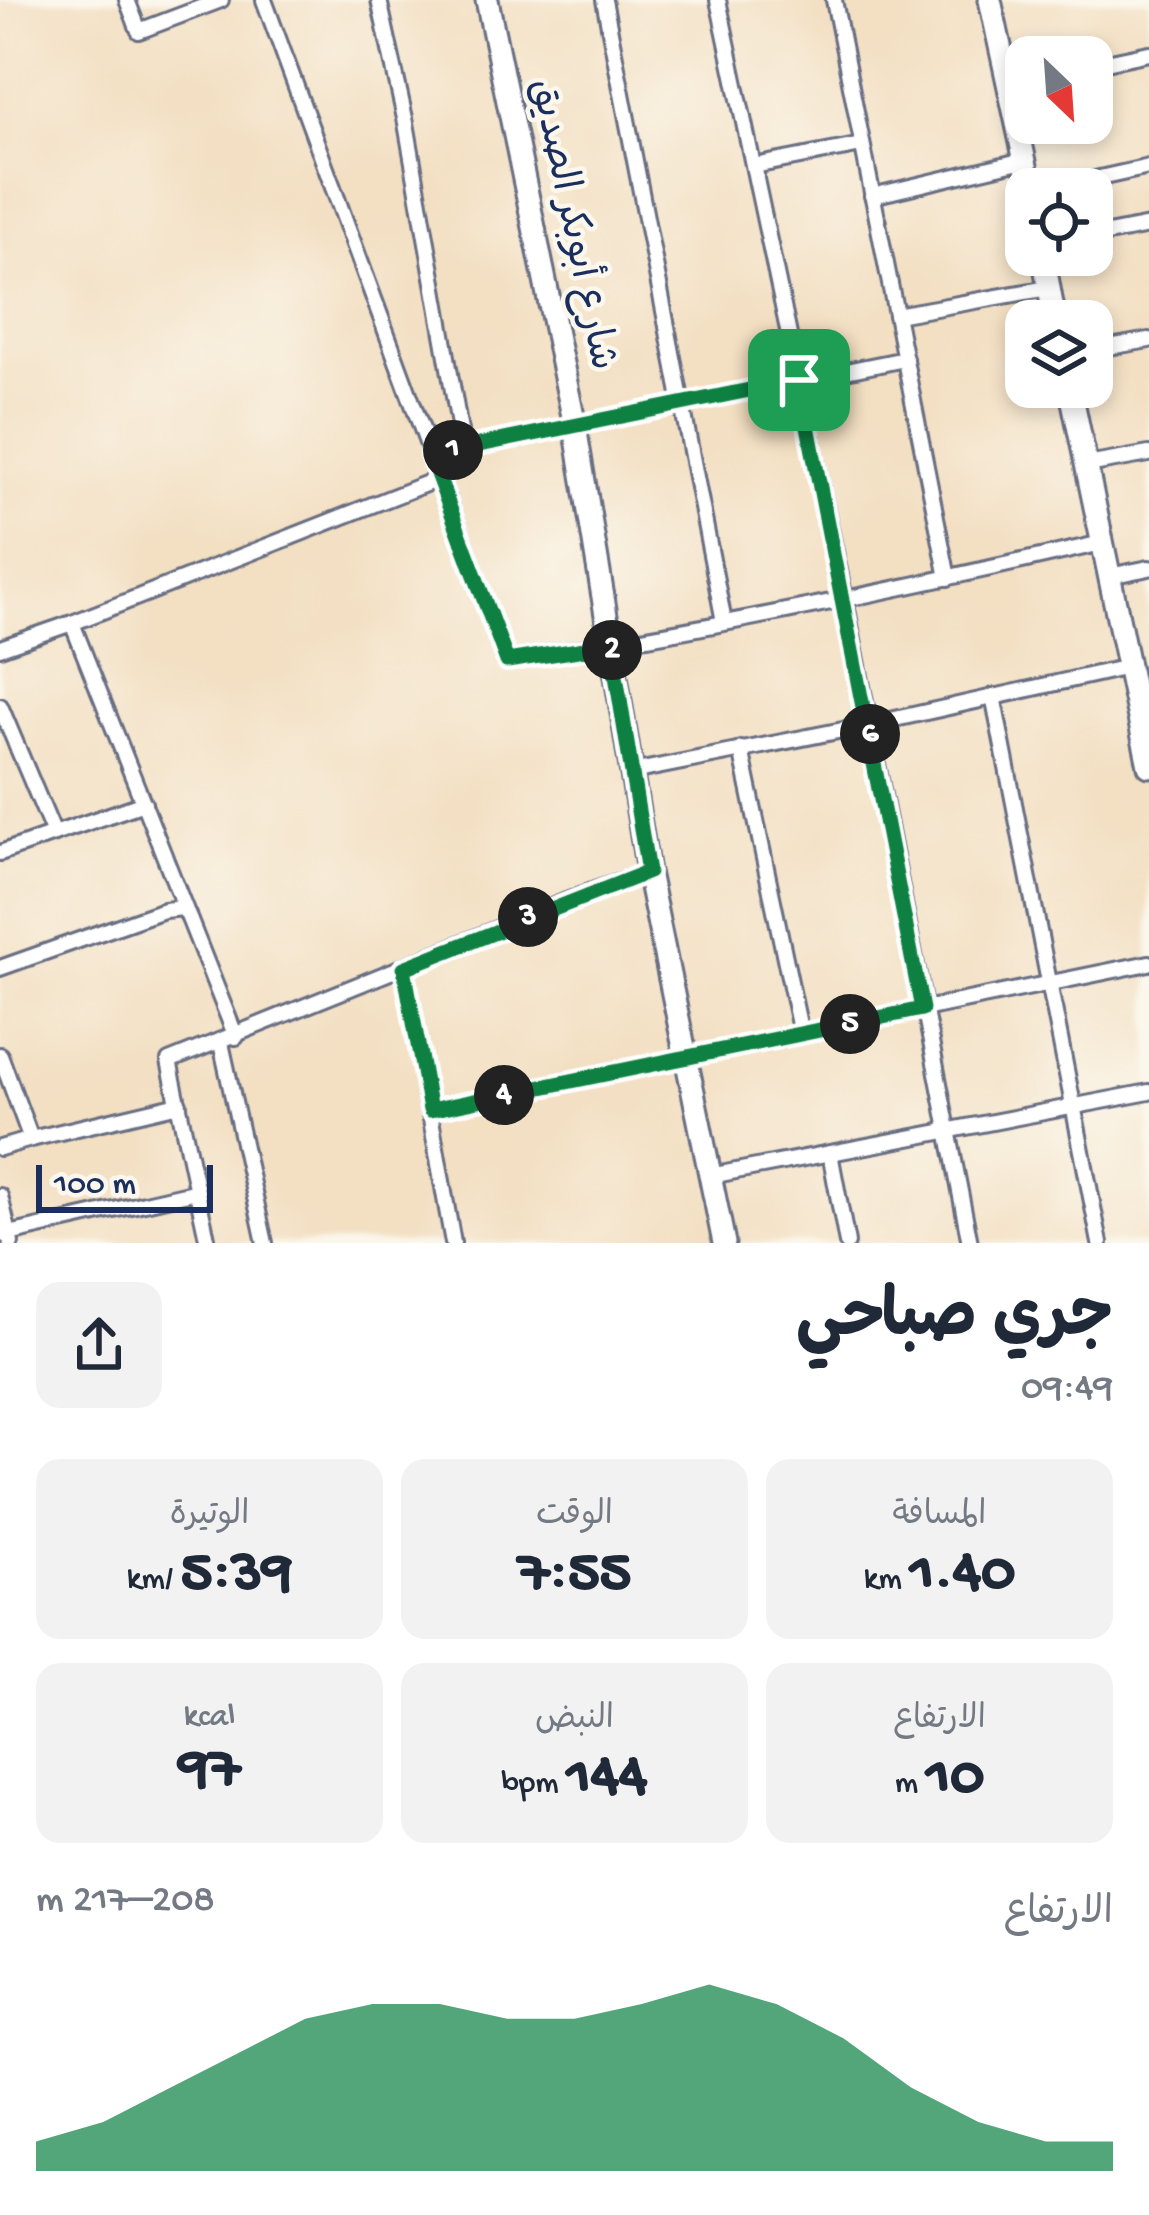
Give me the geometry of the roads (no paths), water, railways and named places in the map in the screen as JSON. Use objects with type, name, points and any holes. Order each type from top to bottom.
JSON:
[{"type":"street","points":[[128,0],[139,31],[221,0]]},
{"type":"street","points":[[264,0],[507,661],[611,645],[1102,543]]},
{"type":"street","points":[[379,0],[406,123],[463,448]]},
{"type":"street","name":"شارع أبوبكر الصديق","points":[[487,0],[575,426],[648,872],[724,1243]]},
{"type":"street","points":[[604,0],[724,622]]},
{"type":"street","points":[[718,0],[799,380]]},
{"type":"street","points":[[833,0],[948,578]]},
{"type":"street","points":[[990,0],[1005,44]]},
{"type":"street","points":[[1113,61],[1149,53]]},
{"type":"street","points":[[1023,144],[1026,168]]},
{"type":"street","points":[[862,145],[754,166],[845,598],[970,1243]]},
{"type":"street","points":[[872,196],[1024,160]]},
{"type":"street","points":[[1113,175],[1149,167]]},
{"type":"street","points":[[1113,233],[1149,226]]},
{"type":"street","points":[[1046,276],[1051,300]]},
{"type":"street","points":[[896,315],[1048,288]]},
{"type":"street","points":[[1113,346],[1149,340]]},
{"type":"street","points":[[430,455],[904,358]]},
{"type":"street","points":[[1075,408],[1149,766]]},
{"type":"street","points":[[1087,465],[1149,454]]},
{"type":"street","points":[[0,649],[438,478]]},
{"type":"street","points":[[1109,576],[1149,568]]},
{"type":"street","points":[[72,622],[144,803],[229,1040]]},
{"type":"street","points":[[632,772],[1128,667]]},
{"type":"street","points":[[993,696],[1100,1243]]},
{"type":"street","points":[[0,706],[54,834]]},
{"type":"street","points":[[741,749],[801,1034]]},
{"type":"street","points":[[0,854],[144,803]]},
{"type":"street","points":[[208,1243],[169,1061],[648,872]]},
{"type":"street","points":[[0,968],[164,910],[183,908],[229,1040],[265,1243]]},
{"type":"street","points":[[430,1110],[1149,963]]},
{"type":"street","points":[[404,968],[453,1243]]},
{"type":"street","points":[[0,1055],[31,1139]]},
{"type":"street","points":[[710,1176],[1149,1092]]},
{"type":"street","points":[[0,1148],[178,1104]]},
{"type":"street","points":[[830,1153],[847,1243]]},
{"type":"street","points":[[0,1196],[7,1238],[197,1191]]}]
